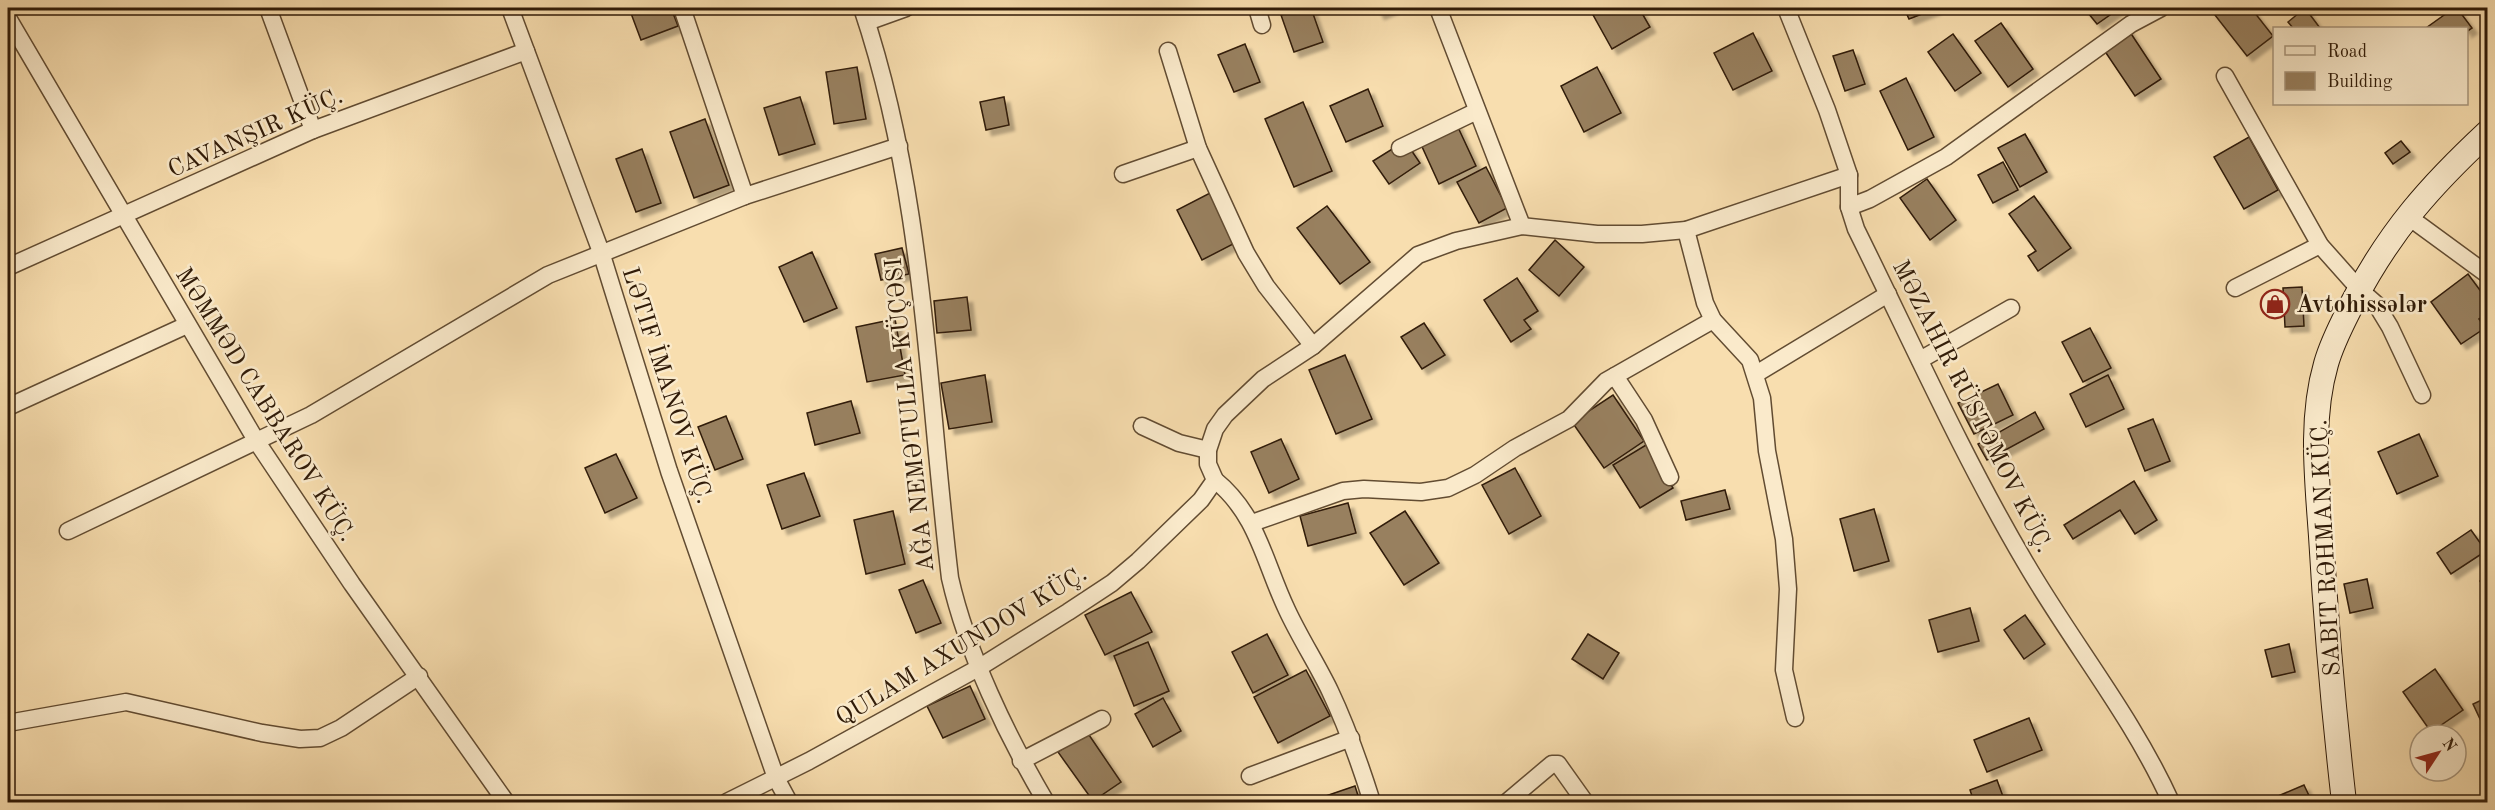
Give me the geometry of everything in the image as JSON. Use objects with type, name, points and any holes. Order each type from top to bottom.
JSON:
[{"type":"main road","name":"SABIT RƏHMAN KÜÇ.","points":[[2344,802],[2328,655],[2316,464],[2317,420],[2326,364],[2338,333],[2360,290],[2406,215],[2440,177],[2487,132]]},
{"type":"street","points":[[268,8],[313,129]]},
{"type":"street","name":"LƏTIF İMANOV KÜÇ.","points":[[510,8],[601,252],[669,471],[776,778],[789,802]]},
{"type":"street","points":[[682,8],[745,196]]},
{"type":"street","points":[[865,15],[906,8]]},
{"type":"street","points":[[1257,8],[1262,26]]},
{"type":"street","points":[[1438,8],[1522,226]]},
{"type":"street","name":"MƏZAHIR RÜSTƏMOV KÜÇ.","points":[[1786,8],[1827,110],[1849,176],[1849,207],[1856,229],[1992,505],[2025,563],[2121,711],[2154,766],[2171,802]]},
{"type":"street","points":[[1849,207],[1870,199],[1946,157],[2131,24],[2161,8]]},
{"type":"street","name":"AĞA NEMƏTULLA KÜÇƏSI","points":[[865,15],[899,146],[909,195],[923,308],[950,578],[956,606],[1020,761],[1046,802]]},
{"type":"street","name":"MƏMMƏD CABBAROV KÜÇ.","points":[[8,18],[257,442],[352,584],[506,802]]},
{"type":"street","name":"CAVANŞIR KÜÇ.","points":[[8,267],[123,217],[313,129],[526,51]]},
{"type":"street","points":[[1168,51],[1198,148],[1246,253],[1266,286],[1313,346]]},
{"type":"street","points":[[2225,76],[2320,245],[2360,290],[2376,304],[2390,327],[2422,395]]},
{"type":"street","points":[[1400,148],[1477,111]]},
{"type":"street","points":[[68,531],[311,415],[548,274],[745,196],[899,146]]},
{"type":"street","points":[[1123,174],[1198,148]]},
{"type":"street","points":[[1372,802],[1351,738],[1330,690],[1288,612],[1252,523],[1241,506],[1215,480],[1208,464],[1208,450],[1215,429],[1225,415],[1263,379],[1313,346],[1418,255],[1456,241],[1522,226],[1597,234],[1642,234],[1686,230],[1849,176]]},
{"type":"street","points":[[2406,215],[2487,275]]},
{"type":"street","points":[[1686,230],[1705,303],[1713,320],[1750,360],[1762,398],[1767,451],[1784,539],[1788,589],[1784,670],[1795,718]]},
{"type":"street","points":[[2235,288],[2320,245]]},
{"type":"street","points":[[1756,374],[1888,294]]},
{"type":"street","points":[[1920,360],[2011,308]]},
{"type":"street","points":[[1252,523],[1343,491],[1364,489],[1421,492],[1448,488],[1475,475],[1515,448],[1569,419],[1606,381],[1713,320]]},
{"type":"street","points":[[8,407],[187,325]]},
{"type":"street","points":[[1615,376],[1644,420],[1670,477]]},
{"type":"street","points":[[1142,426],[1179,443],[1208,450]]},
{"type":"street","name":"QULAM AXUNDOV KÜÇ.","points":[[727,802],[776,778],[980,667],[1112,583],[1202,500],[1215,480]]},
{"type":"street","points":[[8,723],[126,702],[262,733],[300,739],[320,738],[341,728],[418,676]]},
{"type":"street","points":[[1020,761],[1102,719]]},
{"type":"street","points":[[1250,776],[1351,738]]},
{"type":"street","points":[[1507,802],[1552,764],[1558,764],[1585,802]]},
{"type":"building","points":[[629,8],[671,8],[678,26],[641,40]]},
{"type":"building","points":[[1303,8],[1311,8],[1323,42],[1294,52],[1281,15]]},
{"type":"building","points":[[1376,8],[1393,8],[1379,14]]},
{"type":"building","points":[[1602,8],[1639,8],[1650,27],[1612,49],[1592,13]]},
{"type":"building","points":[[1904,8],[1935,8],[1935,9],[1909,19]]},
{"type":"building","points":[[2084,8],[2120,8],[2097,24]]},
{"type":"building","points":[[2214,8],[2251,8],[2273,36],[2247,56],[2211,10]]},
{"type":"building","points":[[2305,8],[2319,27],[2292,27],[2288,22]]},
{"type":"building","points":[[2457,8],[2472,28],[2468,31],[2468,27],[2427,27]]},
{"type":"building","points":[[2001,23],[2033,69],[2008,87],[1975,41]]},
{"type":"building","points":[[2126,26],[2161,79],[2135,96],[2100,44]]},
{"type":"building","points":[[1753,33],[1772,71],[1733,90],[1714,53]]},
{"type":"building","points":[[1953,34],[1981,73],[1955,91],[1928,52]]},
{"type":"building","points":[[1245,44],[1260,82],[1234,92],[1218,55]]},
{"type":"building","points":[[1853,50],[1865,84],[1845,91],[1833,56]]},
{"type":"building","points":[[857,67],[866,119],[834,124],[826,72]]},
{"type":"building","points":[[1597,67],[1621,113],[1584,132],[1561,86]]},
{"type":"building","points":[[1906,78],[1934,137],[1908,150],[1880,91]]},
{"type":"building","points":[[1368,89],[1383,126],[1346,142],[1330,106]]},
{"type":"building","points":[[800,97],[815,144],[779,155],[764,108]]},
{"type":"building","points":[[1004,97],[1009,125],[986,130],[980,102]]},
{"type":"building","points":[[1303,102],[1332,171],[1294,187],[1265,119]]},
{"type":"building","points":[[705,119],[729,185],[694,198],[670,132]]},
{"type":"building","points":[[1456,123],[1476,166],[1439,184],[1419,140]]},
{"type":"building","points":[[2025,134],[2047,172],[2020,187],[1998,148]]},
{"type":"building","points":[[2249,137],[2278,190],[2244,209],[2214,157]]},
{"type":"building","points":[[1405,141],[1420,163],[1389,184],[1373,161]]},
{"type":"building","points":[[2401,141],[2410,152],[2393,164],[2385,153]]},
{"type":"building","points":[[642,149],[661,203],[636,212],[616,159]]},
{"type":"building","points":[[2003,162],[2018,190],[1993,203],[1978,175]]},
{"type":"building","points":[[1486,167],[1507,208],[1479,223],[1457,182]]},
{"type":"building","points":[[1927,179],[1956,220],[1930,240],[1900,198]]},
{"type":"building","points":[[1212,192],[1237,242],[1202,260],[1177,210]]},
{"type":"building","points":[[2034,196],[2071,248],[2038,271],[2028,256],[2036,251],[2009,214]]},
{"type":"building","points":[[1327,206],[1370,262],[1340,284],[1297,228]]},
{"type":"building","points":[[1555,240],[1584,267],[1559,296],[1529,270]]},
{"type":"building","points":[[902,248],[909,274],[881,280],[875,254]]},
{"type":"building","points":[[812,252],[837,308],[804,322],[779,267]]},
{"type":"building","points":[[2468,274],[2488,301],[2488,313],[2479,319],[2485,328],[2461,344],[2431,302]]},
{"type":"building","points":[[1517,278],[1538,311],[1524,320],[1531,329],[1511,342],[1484,300]]},
{"type":"building","points":[[2302,287],[2304,326],[2285,327],[2283,288]]},
{"type":"building","points":[[967,297],[971,330],[937,333],[934,301]]},
{"type":"building","points":[[895,319],[905,375],[867,382],[856,327]]},
{"type":"building","points":[[1424,323],[1445,355],[1422,369],[1401,337]]},
{"type":"building","points":[[2090,328],[2111,368],[2083,382],[2062,342]]},
{"type":"building","points":[[1345,355],[1372,419],[1336,434],[1309,370]]},
{"type":"building","points":[[985,375],[992,422],[949,429],[941,383]]},
{"type":"building","points":[[2108,375],[2124,409],[2086,427],[2070,394]]},
{"type":"building","points":[[1998,384],[2013,415],[1974,434],[1958,403]]},
{"type":"building","points":[[1613,395],[1644,441],[1604,468],[1572,422]]},
{"type":"building","points":[[851,401],[860,433],[815,445],[807,413]]},
{"type":"building","points":[[2035,412],[2044,429],[1987,460],[1978,444]]},
{"type":"building","points":[[726,416],[743,459],[715,470],[698,427]]},
{"type":"building","points":[[2153,419],[2170,461],[2145,471],[2128,429]]},
{"type":"building","points":[[2419,434],[2438,476],[2397,494],[2378,452]]},
{"type":"building","points":[[1281,439],[1299,479],[1269,493],[1251,452]]},
{"type":"building","points":[[1646,445],[1673,488],[1640,508],[1613,465]]},
{"type":"building","points":[[616,454],[637,498],[605,513],[585,468]]},
{"type":"building","points":[[1515,468],[1541,516],[1509,534],[1482,485]]},
{"type":"building","points":[[804,473],[820,516],[782,529],[767,485]]},
{"type":"building","points":[[2134,481],[2157,520],[2135,534],[2120,510],[2073,539],[2064,525]]},
{"type":"building","points":[[1725,490],[1730,509],[1686,520],[1681,501]]},
{"type":"building","points":[[1348,503],[1356,533],[1308,546],[1300,516]]},
{"type":"building","points":[[1874,509],[1889,561],[1854,571],[1840,519]]},
{"type":"building","points":[[893,511],[905,564],[866,574],[854,520]]},
{"type":"building","points":[[1405,511],[1439,563],[1404,585],[1370,533]]},
{"type":"building","points":[[2471,530],[2486,551],[2451,574],[2437,553]]},
{"type":"building","points":[[2488,577],[2488,595],[2480,581]]},
{"type":"building","points":[[2367,579],[2373,608],[2350,613],[2344,584]]},
{"type":"building","points":[[923,580],[941,623],[916,633],[899,590]]},
{"type":"building","points":[[1131,592],[1152,632],[1105,655],[1085,615]]},
{"type":"building","points":[[1970,608],[1979,641],[1938,652],[1929,620]]},
{"type":"building","points":[[2025,615],[2045,644],[2024,659],[2004,630]]},
{"type":"building","points":[[1267,634],[1288,675],[1253,693],[1232,652]]},
{"type":"building","points":[[1588,634],[1619,653],[1603,679],[1572,659]]},
{"type":"building","points":[[1148,642],[1169,691],[1134,706],[1114,656]]},
{"type":"building","points":[[2289,644],[2295,672],[2272,677],[2265,650]]},
{"type":"building","points":[[2435,669],[2463,710],[2444,723],[2425,723],[2403,692]]},
{"type":"building","points":[[1306,670],[1330,716],[1278,743],[1254,697]]},
{"type":"building","points":[[970,686],[985,719],[943,738],[927,706]]},
{"type":"building","points":[[2488,697],[2488,736],[2473,704]]},
{"type":"building","points":[[1163,698],[1181,731],[1153,747],[1135,714]]},
{"type":"building","points":[[2029,718],[2042,750],[1987,772],[1974,740]]},
{"type":"building","points":[[1087,732],[1121,782],[1093,801],[1058,752]]},
{"type":"building","points":[[1997,780],[2005,802],[1974,802],[1970,790]]},
{"type":"building","points":[[2304,785],[2312,802],[2264,802]]},
{"type":"building","points":[[1355,786],[1360,802],[1311,802],[1311,801]]},
{"type":"place","name":"Avtohissələr","points":[[2275,304]]}]
